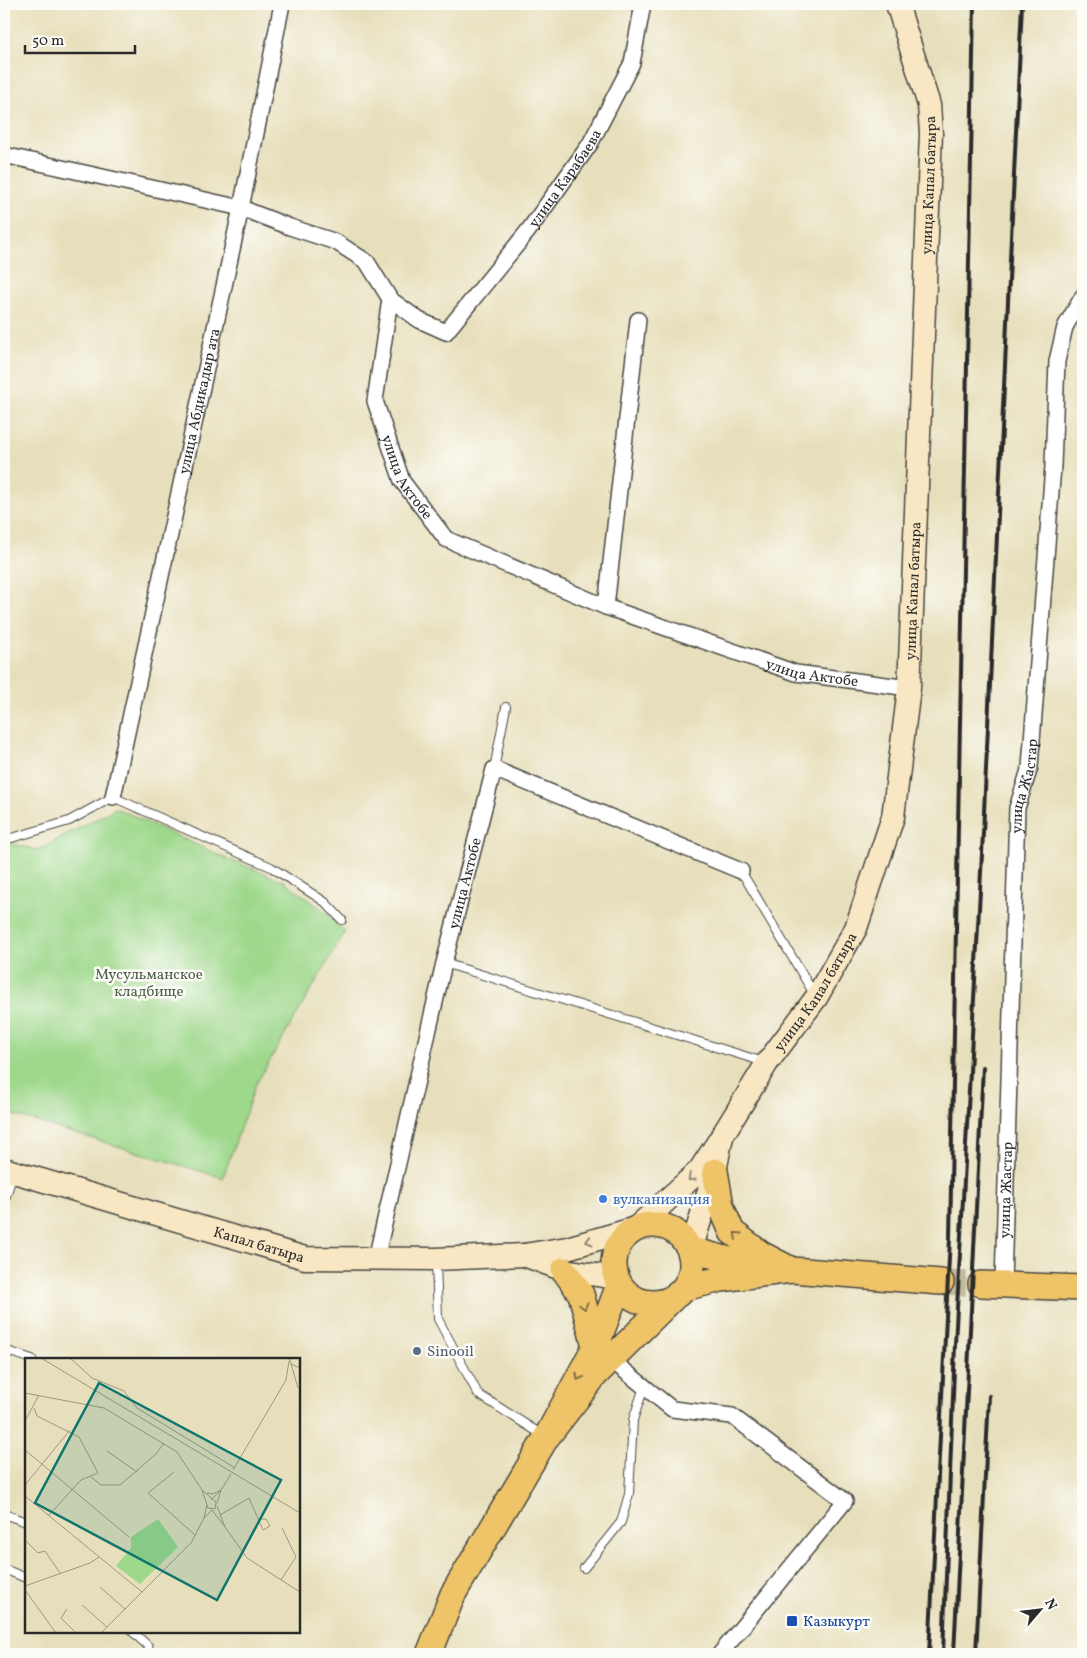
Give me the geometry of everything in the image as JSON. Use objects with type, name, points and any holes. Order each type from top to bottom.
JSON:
[{"type":"main road","name":"улица Капал батыра","points":[[636,1228],[699,1171],[767,1063],[816,998],[856,928],[893,818],[909,688],[931,133],[929,105],[897,4]]},
{"type":"main road","name":"улица Капал батыра","points":[[691,1250],[715,1171],[722,1136]]},
{"type":"main road","name":"Капал батыра","points":[[9,1170],[305,1258],[436,1259],[524,1255],[567,1248],[636,1228]]},
{"type":"main road","points":[[715,1171],[721,1206],[732,1232],[761,1254],[792,1270]]},
{"type":"main road","points":[[429,1654],[453,1594],[546,1438],[603,1353],[618,1281],[613,1260],[617,1247],[625,1236],[636,1228],[649,1224],[662,1225],[674,1231],[691,1250],[738,1262],[792,1270],[941,1282]]},
{"type":"main road","points":[[634,1337],[679,1292],[690,1277],[692,1265],[691,1250]]},
{"type":"main road","name":"Капал батыра","points":[[524,1255],[564,1270],[618,1281]]},
{"type":"main road","points":[[564,1270],[581,1294],[603,1353]]},
{"type":"main road","points":[[618,1281],[633,1297],[651,1303],[663,1302],[679,1292],[721,1279],[792,1270]]},
{"type":"main road","points":[[603,1353],[743,1277]]},
{"type":"main road","points":[[992,1284],[1083,1288]]},
{"type":"street","name":"улица Абдикадыр ата","points":[[113,797],[241,208],[282,4]]},
{"type":"street","name":"улица Карабаева","points":[[390,298],[419,320],[446,332],[528,230],[590,144],[632,63],[643,4]]},
{"type":"street","points":[[4,155],[241,208],[290,228],[336,242],[367,262],[390,298]]},
{"type":"street","name":"улица Жастар","points":[[992,1284],[1017,808],[1030,767],[1054,466],[1057,361],[1065,327],[1083,296]]},
{"type":"street","name":"улица Актобе","points":[[390,298],[375,401],[402,481],[446,539],[606,607],[796,673],[909,688]]},
{"type":"street","points":[[606,607],[638,320]]},
{"type":"street","points":[[494,769],[741,871]]},
{"type":"street","name":"улица Актобе","points":[[376,1259],[444,963],[494,769]]},
{"type":"street","points":[[603,1353],[672,1409],[732,1416],[845,1501],[726,1652]]},
{"type":"lane","points":[[494,769],[506,707]]},
{"type":"lane","points":[[4,836],[12,838],[69,821],[113,797],[271,867],[325,902],[342,920]]},
{"type":"lane","points":[[741,871],[816,998]]},
{"type":"lane","points":[[444,963],[767,1063]]},
{"type":"lane","points":[[4,1202],[9,1170]]},
{"type":"lane","points":[[436,1259],[438,1318],[478,1394],[546,1438]]},
{"type":"lane","points":[[4,1350],[29,1358]]},
{"type":"lane","points":[[584,1568],[621,1522],[629,1494],[633,1420],[644,1387]]},
{"type":"lane","points":[[4,1514],[25,1522]]},
{"type":"lane","points":[[4,1569],[25,1578]]},
{"type":"lane","points":[[134,1633],[148,1646],[150,1654]]},
{"type":"green space","name":"Мусульманское кладбище","points":[[116,808],[225,858],[284,881],[324,911],[345,932],[255,1086],[223,1178],[4,1112],[4,842],[38,850]]},
{"type":"tunnel","points":[[941,1282],[981,1284]]},
{"type":"railway","points":[[929,1654],[950,1238],[974,4]]},
{"type":"railway","points":[[943,1654],[955,1344],[982,854],[1022,4]]},
{"type":"railway","points":[[954,1654],[983,1067]]},
{"type":"railway","points":[[976,1654],[989,1396]]},
{"type":"place","name":"вулканизация","points":[[603,1199]]},
{"type":"place","name":"Sinooil","points":[[417,1351]]},
{"type":"place","name":"Казыкурт","points":[[792,1621]]}]
